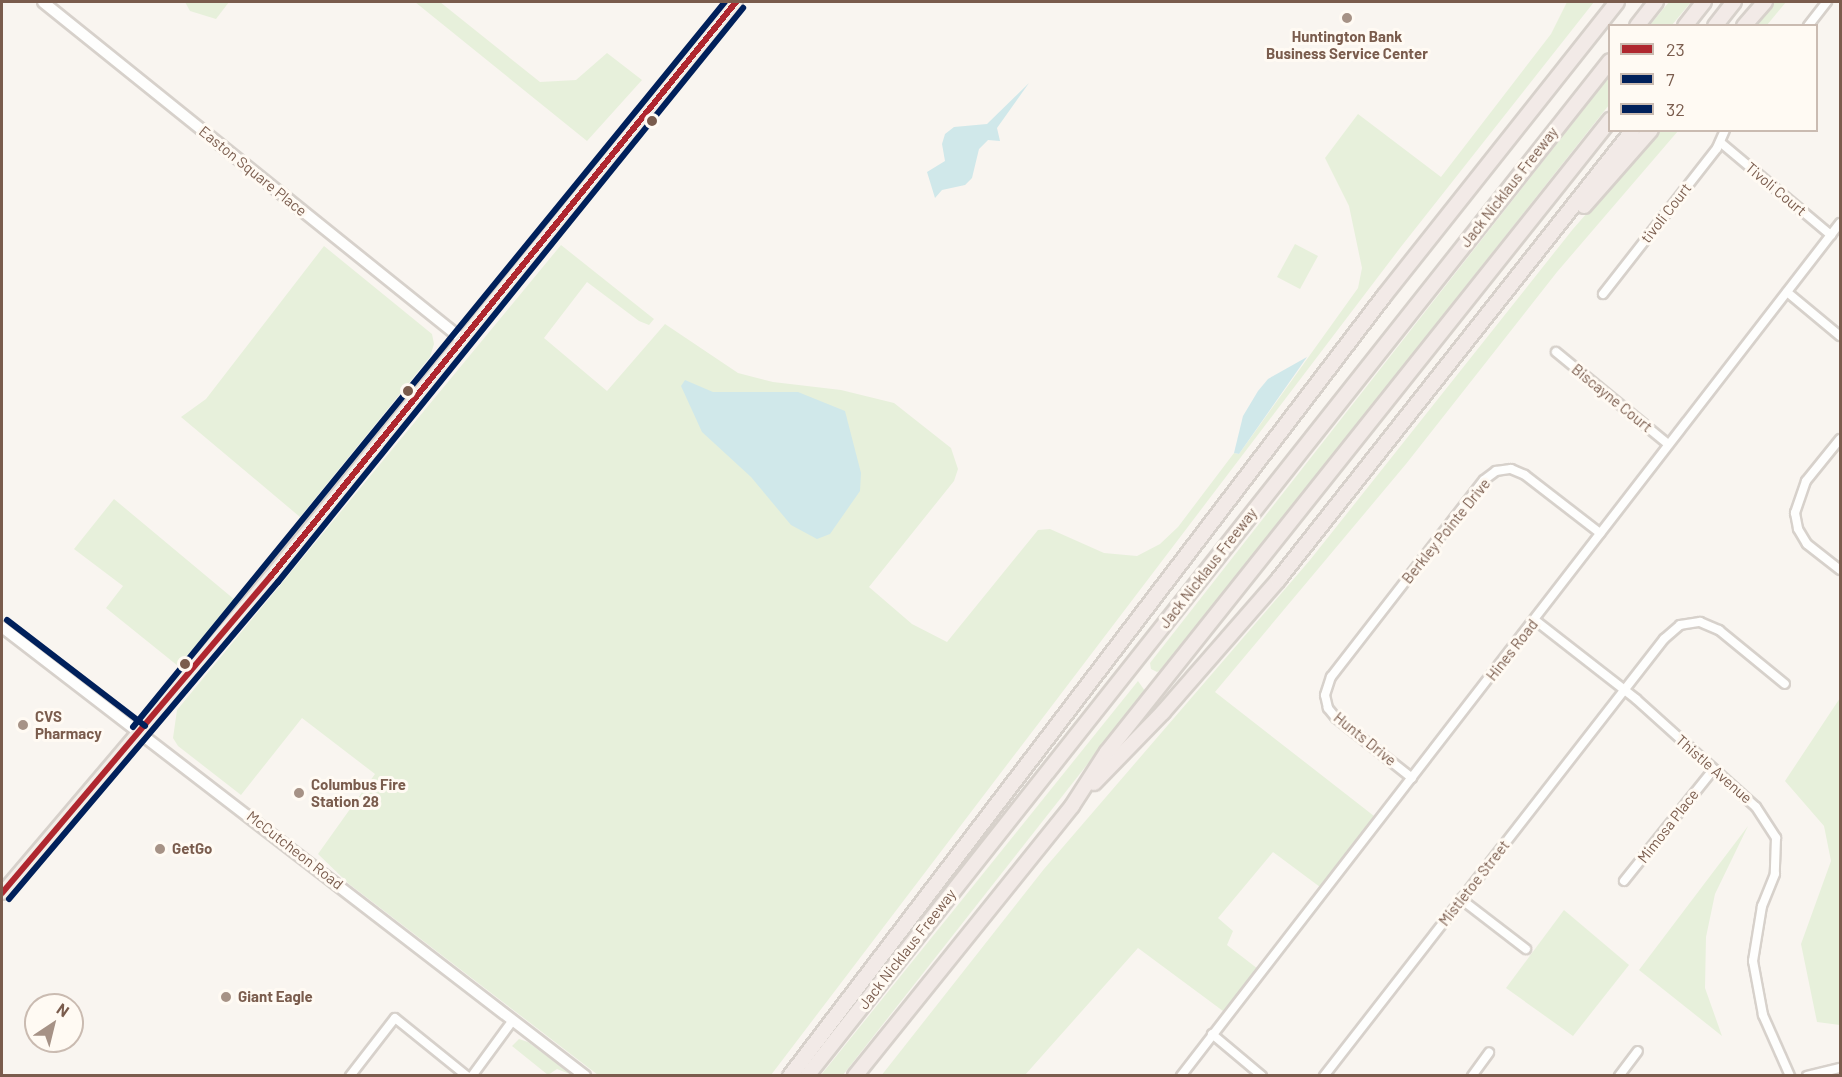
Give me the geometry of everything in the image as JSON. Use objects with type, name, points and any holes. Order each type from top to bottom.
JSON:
[{"type":"highway","points":[[790,1076],[1610,2]]},
{"type":"highway","points":[[1384,296],[1617,2]]},
{"type":"highway","points":[[1639,24],[1656,2]]},
{"type":"highway","points":[[1686,24],[1704,2]]},
{"type":"highway","points":[[1717,24],[1734,2]]},
{"type":"highway","points":[[1746,24],[1765,2]]},
{"type":"highway","name":"Jack Nicklaus Freeway","points":[[807,1076],[1608,64]]},
{"type":"highway","points":[[855,1076],[1072,806],[1114,744],[1608,123]]},
{"type":"highway","points":[[1072,806],[1163,712],[1278,580],[1631,132]]},
{"type":"highway","points":[[1517,278],[1649,132]]},
{"type":"main road","name":"Easton Square Place","points":[[43,2],[464,340]]},
{"type":"main road","points":[[2,893],[140,733],[464,340],[736,2]]},
{"type":"main road","name":"McCutcheon Road","points":[[2,627],[585,1076]]},
{"type":"street","points":[[1810,24],[1827,2]]},
{"type":"street","name":"tivoli Court","points":[[1604,294],[1720,142],[1724,132]]},
{"type":"street","name":"Tivoli Court","points":[[1720,142],[1831,235]]},
{"type":"street","name":"Hines Road","points":[[1181,1076],[1840,223]]},
{"type":"street","points":[[1787,292],[1840,336]]},
{"type":"street","name":"Biscayne Court","points":[[1556,352],[1668,444]]},
{"type":"street","points":[[1840,439],[1806,481],[1795,513],[1798,529],[1807,544],[1840,570]]},
{"type":"street","name":"Berkley Pointe Drive","points":[[1325,695],[1331,677],[1484,480],[1496,471],[1511,469],[1525,475],[1600,533]]},
{"type":"street","name":"Thistle Avenue","points":[[1535,620],[1624,690],[1712,771],[1756,807],[1776,838],[1775,874],[1762,906],[1753,960],[1763,1015],[1790,1076]]},
{"type":"street","name":"Mistletoe Street","points":[[1324,1076],[1664,639],[1680,625],[1700,622],[1719,630],[1785,684]]},
{"type":"street","name":"Hunts Drive","points":[[1325,695],[1328,708],[1336,718],[1412,778]]},
{"type":"street","name":"Mimosa Place","points":[[1624,881],[1712,771]]},
{"type":"street","points":[[1461,899],[1526,949]]},
{"type":"street","points":[[350,1076],[395,1018],[467,1076]]},
{"type":"street","points":[[472,1076],[513,1020]]},
{"type":"street","points":[[1212,1034],[1262,1076]]},
{"type":"street","points":[[1620,1076],[1638,1051]]},
{"type":"street","points":[[1472,1076],[1489,1053]]},
{"type":"street","points":[[1807,1076],[1840,1068]]},
{"type":"green space","points":[[185,2],[229,2],[216,19],[190,11]]},
{"type":"green space","points":[[415,2],[440,2],[540,82],[576,80],[607,53],[642,80],[587,141]]},
{"type":"green space","points":[[1567,2],[1594,2],[1400,248],[771,1075],[598,1075],[349,884],[318,854],[375,774],[302,718],[241,795],[178,746],[173,738],[177,710],[561,245],[654,319],[649,325],[639,321],[587,282],[544,338],[607,391],[665,324],[738,373],[773,382],[841,390],[894,403],[951,448],[958,469],[954,481],[869,587],[912,624],[947,642],[1038,530],[1050,529],[1104,553],[1137,556],[1160,544],[1178,527],[1234,453],[1239,454],[1358,288],[1362,268],[1349,206],[1325,158],[1358,114],[1441,177],[1551,34]]},
{"type":"green space","points":[[1669,2],[1691,2],[1673,24],[1651,24]]},
{"type":"green space","points":[[1772,2],[1786,2],[1768,24],[1754,24]]},
{"type":"green space","points":[[1608,78],[1608,106],[1164,668],[1157,672],[1151,669],[1150,663]]},
{"type":"green space","points":[[1658,132],[1677,132],[1557,272],[1406,464],[1215,692],[1374,816],[1320,887],[1273,852],[1218,918],[1233,931],[1227,945],[1258,969],[1223,1011],[1138,948],[1025,1075],[881,1076],[1044,869],[1310,560],[1573,229]]},
{"type":"green space","points":[[1295,244],[1318,256],[1300,289],[1277,277]]},
{"type":"green space","points":[[324,246],[432,334],[434,344],[430,357],[300,517],[181,417],[206,399]]},
{"type":"green space","points":[[114,499],[235,600],[178,666],[106,608],[123,586],[74,549]]},
{"type":"green space","points":[[1138,681],[1145,691],[843,1075],[821,1075]]},
{"type":"green space","points":[[1840,698],[1840,1025],[1817,1022],[1801,944],[1831,861],[1824,826],[1785,781]]},
{"type":"green space","points":[[1748,826],[1715,894],[1706,937],[1705,988],[1722,1036],[1639,970]]},
{"type":"green space","points":[[1564,910],[1629,965],[1573,1036],[1506,988]]},
{"type":"green space","points":[[519,1039],[528,1042],[572,1075],[557,1069],[548,1075],[512,1046]]},
{"type":"water","points":[[1029,83],[997,128],[1000,141],[988,140],[979,149],[972,178],[965,185],[942,190],[935,198],[927,172],[945,161],[942,144],[945,134],[954,127],[987,124]]},
{"type":"water","points":[[1307,357],[1239,454],[1234,453],[1243,416],[1258,391],[1268,379]]},
{"type":"water","points":[[685,380],[713,392],[798,392],[845,411],[861,473],[860,491],[830,534],[817,539],[791,525],[751,477],[702,432],[681,386]]},
{"type":"transit line","name":"32","points":[[133,727],[725,2]]},
{"type":"transit line","name":"23","points":[[2,893],[271,576],[736,2]]},
{"type":"transit line","name":"7","points":[[9,899],[278,582],[743,8]]},
{"type":"transit line","name":"32","points":[[7,620],[145,726]]},
{"type":"place","name":"Huntington Bank Business Service Center","points":[[1347,18]]},
{"type":"place","name":"CVS Pharmacy","points":[[23,725]]},
{"type":"place","name":"Columbus Fire Station 28","points":[[299,793]]},
{"type":"place","name":"GetGo","points":[[160,849]]},
{"type":"place","name":"Giant Eagle","points":[[226,997]]}]
